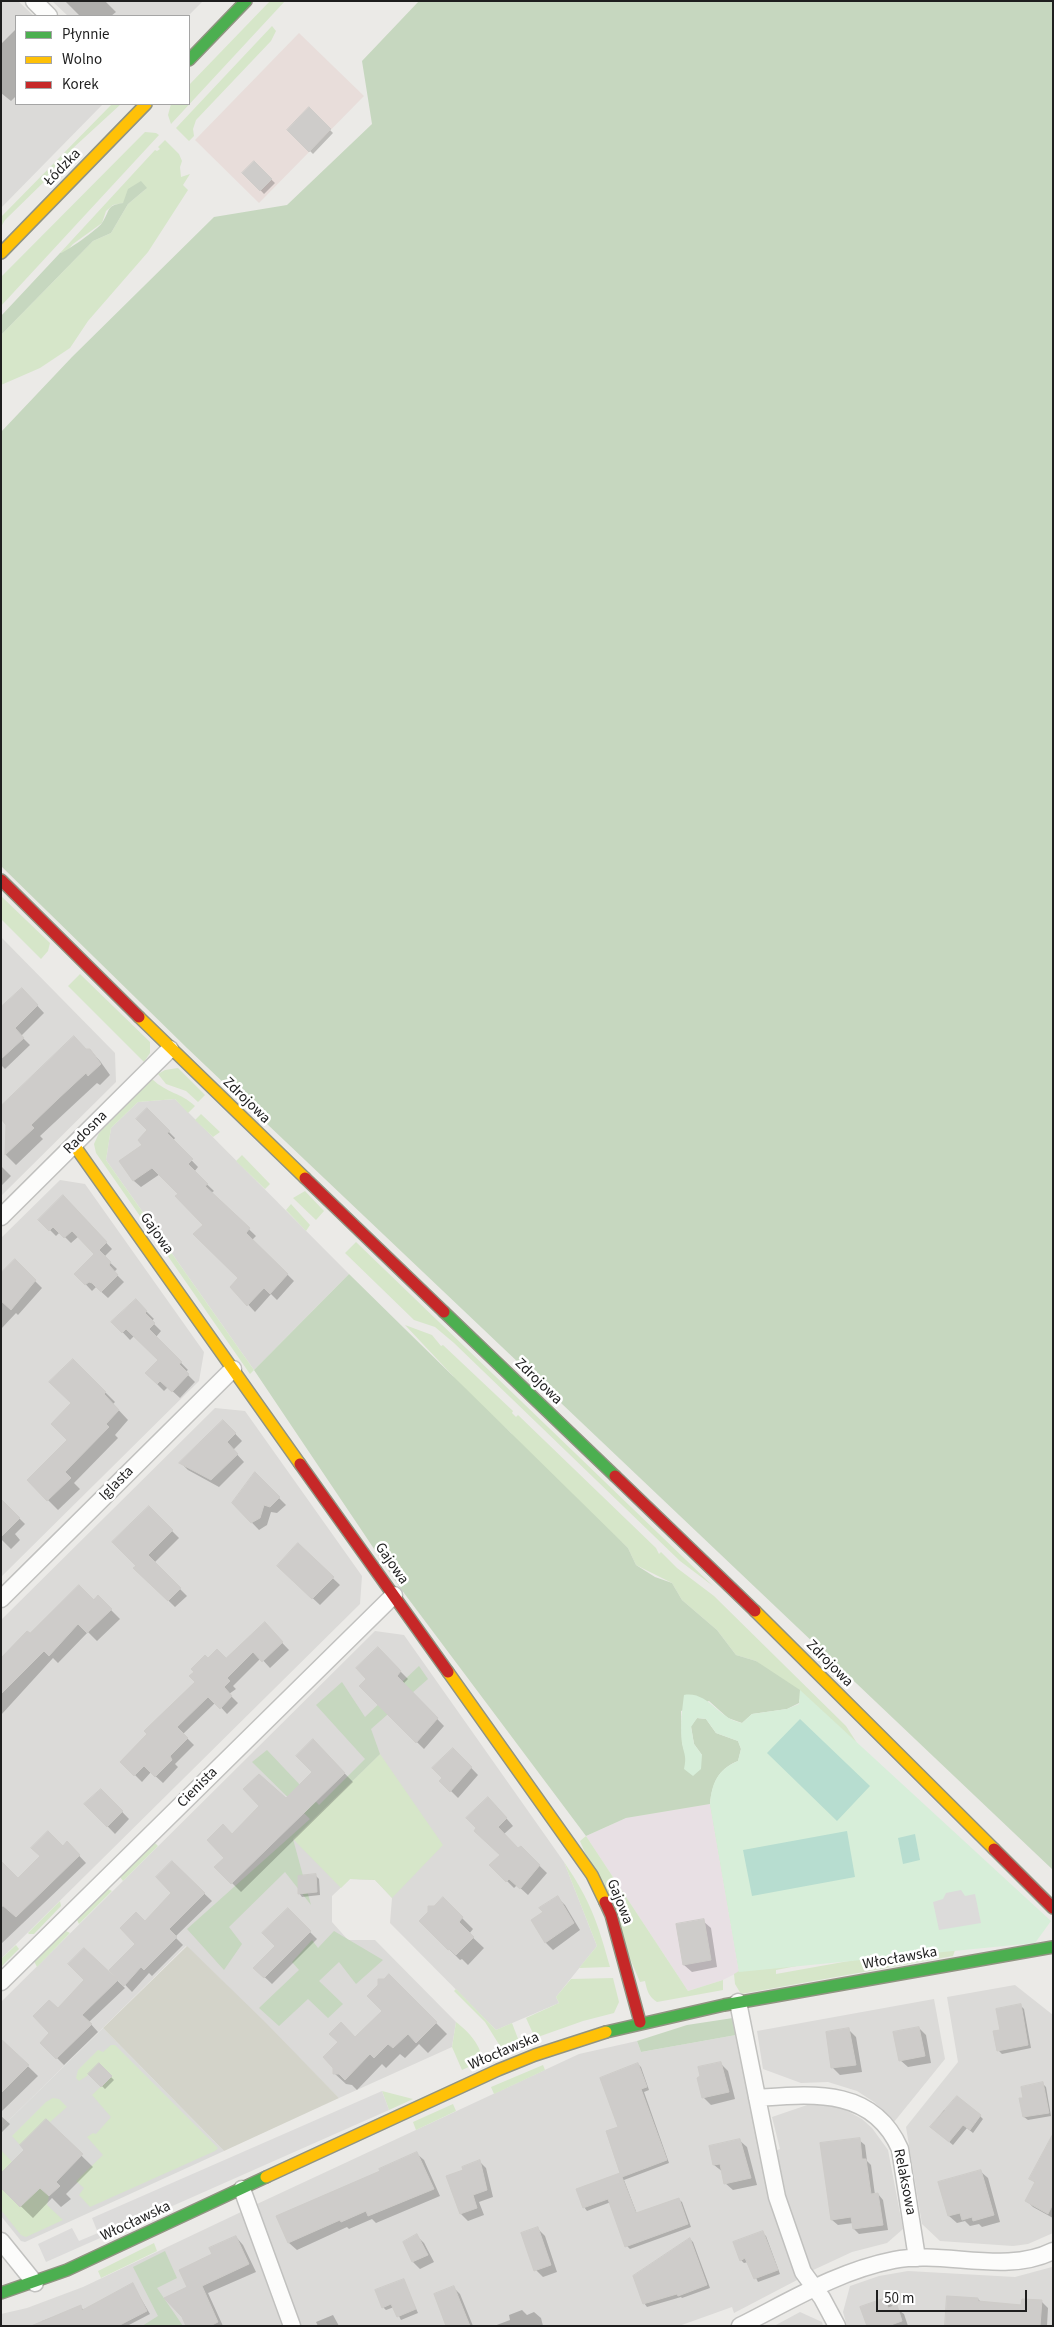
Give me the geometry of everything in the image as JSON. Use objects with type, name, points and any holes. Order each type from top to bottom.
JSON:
[{"type":"street","points":[[34,1],[48,15]]},
{"type":"street","points":[[190,59],[246,1]]},
{"type":"street","name":"Łódzka","points":[[1,252],[142,105]]},
{"type":"street","name":"Zdrojowa","points":[[1,880],[170,1048],[688,1546],[1053,1908]]},
{"type":"street","name":"Radosna","points":[[1,1216],[170,1048]]},
{"type":"street","name":"Gajowa","points":[[74,1145],[592,1875],[610,1915],[640,2022]]},
{"type":"street","name":"Iglasta","points":[[1,1599],[233,1369]]},
{"type":"street","name":"Cienista","points":[[1,1982],[394,1595]]},
{"type":"street","name":"Włocławska","points":[[1,2293],[35,2283],[509,2066],[568,2042],[640,2022],[738,2002],[1053,1947]]},
{"type":"street","points":[[738,2002],[777,2197],[801,2267],[826,2304],[836,2326]]},
{"type":"street","name":"Relaksowa","points":[[757,2098],[808,2094],[836,2097],[863,2108],[882,2123],[891,2133],[900,2149],[917,2258]]},
{"type":"street","points":[[242,2189],[292,2326]]},
{"type":"street","points":[[1,2241],[35,2283]]},
{"type":"street","points":[[740,2326],[814,2288],[878,2264],[894,2260],[917,2258],[1017,2261],[1037,2258],[1053,2251]]},
{"type":"shaded area","points":[[1,1],[18,1],[33,15],[15,15],[15,105],[102,105],[1,208]]},
{"type":"shaded area","points":[[52,1],[203,1],[189,15],[67,15]]},
{"type":"shaded area","points":[[299,33],[364,96],[259,203],[195,140]]},
{"type":"shaded area","points":[[1,937],[115,1053],[116,1082],[1,1196]]},
{"type":"shaded area","points":[[175,1099],[349,1274],[254,1370],[106,1160],[111,1128],[138,1102]]},
{"type":"shaded area","points":[[60,1180],[85,1184],[204,1352],[199,1381],[1,1577],[1,1238]]},
{"type":"shaded area","points":[[215,1408],[245,1411],[362,1576],[360,1604],[1,1959],[1,1620]]},
{"type":"shaded area","points":[[375,1631],[404,1635],[564,1862],[597,1946],[556,1997],[559,2003],[496,2030],[390,1923],[392,1898],[375,1880],[350,1879],[332,1896],[332,1922],[348,1940],[375,1940],[456,2022],[452,2047],[339,2098],[186,1946],[1,2128],[1,2002]]},
{"type":"shaded area","points":[[710,1804],[739,1972],[723,1980],[688,1991],[586,1836],[626,1818]]},
{"type":"shaded area","points":[[961,1890],[965,1896],[975,1894],[981,1923],[939,1930],[933,1902],[943,1899],[946,1893]]},
{"type":"shaded area","points":[[187,1946],[339,2098],[224,2151],[103,2028]]},
{"type":"shaded area","points":[[1015,1985],[1053,2015],[1053,2233],[1028,2244],[1013,2246],[940,2241],[922,2224],[906,2127],[958,2062],[947,1997]]},
{"type":"shaded area","points":[[934,1999],[945,2059],[894,2122],[874,2102],[857,2091],[828,2082],[801,2083],[763,2069],[757,2031]]},
{"type":"shaded area","points":[[103,2028],[224,2151],[25,2242],[21,2241],[1,2216],[1,2128]]},
{"type":"shaded area","points":[[736,2035],[770,2201],[799,2279],[734,2313],[732,2307],[679,2326],[301,2326],[257,2204],[579,2054],[637,2041],[641,2052]]},
{"type":"shaded area","points":[[382,2091],[389,2110],[46,2262],[38,2244],[72,2228],[79,2241],[98,2233],[92,2218]]},
{"type":"shaded area","points":[[813,2103],[840,2107],[862,2119],[872,2128],[888,2150],[903,2229],[887,2243],[852,2252],[809,2272],[782,2197],[773,2152],[780,2149],[772,2117]]},
{"type":"shaded area","points":[[241,2212],[282,2326],[1,2326],[1,2314],[27,2308],[83,2287]]},
{"type":"shaded area","points":[[1052,2267],[1053,2326],[847,2326],[843,2312],[850,2286],[879,2276],[908,2271],[1015,2277]]},
{"type":"shaded area","points":[[800,2312],[822,2322],[823,2326],[774,2326]]},
{"type":"green space","points":[[270,1],[285,1],[190,104],[190,84]]},
{"type":"green space","points":[[419,1],[1053,1],[1053,1870],[187,1048],[1,866],[1,432],[72,357],[214,217],[287,205],[372,124],[362,61]]},
{"type":"green space","points":[[272,26],[276,31],[271,41],[196,120],[193,129],[194,136],[189,141],[176,128]]},
{"type":"green space","points":[[111,105],[120,105],[72,149],[64,160],[56,165],[50,176],[5,220],[1,227],[1,217]]},
{"type":"green space","points":[[171,105],[189,105],[171,124],[168,115]]},
{"type":"green space","points":[[145,132],[159,135],[1,306],[1,277]]},
{"type":"green space","points":[[165,140],[179,154],[182,161],[180,167],[181,177],[190,174],[183,185],[188,190],[148,252],[88,321],[70,348],[40,368],[1,385],[1,335],[93,241],[111,233],[128,204],[147,188],[123,203],[113,205],[106,211],[102,223],[73,244],[66,252],[60,253],[155,150],[160,149],[158,147]]},
{"type":"green space","points":[[141,181],[147,188],[128,204],[111,233],[93,241],[1,335],[1,316],[60,253],[75,245],[100,226],[109,209],[123,203],[128,189]]},
{"type":"green space","points":[[1,896],[50,943],[48,951],[41,959],[1,919]]},
{"type":"green space","points":[[80,974],[150,1042],[150,1053],[144,1062],[68,986]]},
{"type":"green space","points":[[178,1068],[205,1095],[198,1102],[186,1091],[166,1084],[158,1074],[165,1070]]},
{"type":"green space","points":[[152,1079],[163,1088],[190,1101],[195,1106],[188,1113],[175,1099],[138,1102],[111,1128],[106,1160],[254,1370],[250,1374],[96,1153],[94,1144],[99,1133]]},
{"type":"green space","points":[[201,1114],[220,1132],[213,1137],[195,1120]]},
{"type":"green space","points":[[242,1155],[270,1184],[265,1189],[236,1161]]},
{"type":"green space","points":[[305,1191],[324,1211],[316,1220],[293,1198]]},
{"type":"green space","points":[[291,1204],[310,1225],[306,1231],[286,1210]]},
{"type":"green space","points":[[356,1242],[713,1586],[680,1561],[454,1343],[435,1327],[414,1320],[345,1253]]},
{"type":"green space","points":[[349,1274],[628,1548],[636,1565],[655,1577],[672,1583],[682,1600],[717,1630],[736,1655],[756,1661],[800,1690],[799,1703],[787,1709],[752,1714],[742,1723],[728,1718],[709,1701],[681,1711],[682,1743],[687,1759],[702,1755],[694,1744],[691,1726],[697,1718],[706,1719],[716,1733],[738,1741],[741,1749],[738,1761],[725,1768],[717,1778],[712,1790],[710,1804],[626,1818],[586,1836],[401,1589],[254,1370]]},
{"type":"green space","points":[[405,1325],[432,1335],[441,1346],[443,1345],[513,1411],[512,1413],[516,1417],[518,1415],[656,1548],[659,1554],[661,1552],[677,1568],[714,1596],[846,1726],[868,1760],[756,1661],[736,1655],[717,1630],[682,1600],[672,1583],[636,1565],[628,1548],[516,1445],[511,1433],[457,1384],[453,1376]]},
{"type":"green space","points":[[419,1666],[428,1679],[371,1729],[380,1754],[293,1839],[311,1905],[285,1872],[229,1927],[242,1944],[224,1970],[187,1929],[310,1819],[252,1762],[267,1750],[319,1805],[365,1759],[316,1705],[342,1682],[365,1717]]},
{"type":"green space","points":[[800,1690],[1051,1921],[1035,1943],[739,1972],[710,1804],[712,1790],[717,1778],[720,1773],[738,1761],[741,1749],[738,1741],[716,1733],[706,1719],[697,1718],[691,1727],[694,1744],[702,1755],[701,1769],[693,1776],[684,1769],[685,1758],[681,1731],[684,1695],[700,1697],[727,1717],[742,1723],[752,1714],[787,1709],[799,1704]]},
{"type":"green space","points":[[800,1719],[870,1786],[837,1821],[767,1753]]},
{"type":"green space","points":[[380,1754],[443,1845],[392,1898],[375,1880],[350,1879],[341,1888],[293,1839]]},
{"type":"green space","points":[[710,1804],[833,1959],[776,1970],[776,1974],[955,1942],[956,1947],[953,1956],[741,1994],[735,1984],[734,1974],[739,1971]]},
{"type":"green space","points":[[847,1831],[855,1877],[752,1896],[743,1850]]},
{"type":"green space","points":[[915,1834],[920,1860],[903,1864],[898,1838]]},
{"type":"green space","points":[[586,1836],[688,1991],[723,1980],[723,1990],[657,2002],[650,1996],[645,1981],[640,1982],[580,1841]]},
{"type":"green space","points":[[154,1842],[158,1846],[123,1881],[120,1877]]},
{"type":"green space","points":[[564,1862],[587,1900],[610,1967],[579,1968],[597,1946]]},
{"type":"green space","points":[[108,1889],[112,1891],[79,1924],[77,1920]]},
{"type":"green space","points":[[60,1901],[61,1906],[34,1934],[29,1934],[28,1933]]},
{"type":"green space","points":[[66,1931],[70,1933],[37,1967],[34,1961]]},
{"type":"green space","points":[[334,1931],[383,1960],[356,1984],[339,1962],[319,1981],[343,2004],[328,2018],[308,1999],[279,2026],[259,2008],[299,1970],[292,1962],[312,1940],[318,1948]]},
{"type":"green space","points":[[16,1945],[19,1949],[1,1967],[1,1959]]},
{"type":"green space","points":[[613,1978],[619,2002],[614,2013],[583,2021],[535,2038],[526,2018],[559,2003],[556,1997],[571,1979]]},
{"type":"green space","points":[[456,1989],[496,2030],[512,2023],[520,2044],[505,2050],[500,2046],[485,2022],[454,1991]]},
{"type":"green space","points":[[733,2018],[736,2035],[641,2052],[637,2041],[687,2025]]},
{"type":"green space","points":[[456,2022],[474,2039],[480,2050],[482,2061],[462,2070],[452,2047]]},
{"type":"green space","points":[[111,2045],[115,2045],[218,2148],[90,2207],[79,2195],[84,2188],[76,2181],[103,2155],[87,2137],[93,2133],[96,2134],[111,2117],[92,2095],[112,2076],[99,2063],[87,2076],[79,2081],[76,2078],[78,2070],[98,2050],[103,2052]]},
{"type":"green space","points":[[543,2065],[545,2070],[494,2094],[491,2087]]},
{"type":"green space","points":[[382,2091],[413,2099],[389,2110]]},
{"type":"green space","points":[[53,2098],[59,2099],[67,2107],[50,2122],[47,2119],[20,2145],[12,2136],[46,2102]]},
{"type":"green space","points":[[453,2104],[456,2111],[416,2130],[413,2122]]},
{"type":"green space","points":[[1,2150],[13,2163],[1,2173]]},
{"type":"green space","points":[[39,2187],[49,2196],[47,2205],[63,2220],[26,2237],[21,2235],[1,2210],[1,2188],[20,2207]]},
{"type":"green space","points":[[154,2243],[157,2251],[101,2278],[98,2271]]},
{"type":"green space","points":[[165,2251],[177,2278],[157,2288],[183,2326],[142,2326],[158,2316],[133,2267]]},
{"type":"building","points":[[309,107],[331,129],[309,152],[287,130]]},
{"type":"building","points":[[254,161],[272,179],[260,191],[242,173]]},
{"type":"building","points":[[22,988],[38,1005],[15,1028],[24,1038],[1,1059],[1,1007]]},
{"type":"building","points":[[74,1036],[86,1049],[90,1049],[101,1064],[88,1076],[86,1073],[58,1099],[31,1125],[34,1128],[5,1155],[6,1125],[1,1119],[1,1106]]},
{"type":"building","points":[[147,1108],[170,1131],[167,1133],[193,1159],[188,1164],[208,1184],[205,1186],[250,1228],[246,1233],[288,1274],[270,1294],[264,1288],[247,1306],[230,1287],[238,1278],[193,1234],[203,1225],[175,1196],[178,1194],[152,1168],[133,1181],[119,1161],[142,1145],[138,1140],[147,1130],[136,1119]]},
{"type":"building","points":[[63,1195],[107,1242],[99,1250],[111,1262],[109,1265],[118,1275],[101,1292],[92,1283],[89,1282],[85,1285],[74,1274],[94,1254],[72,1231],[64,1238],[53,1227],[49,1231],[38,1220]]},
{"type":"building","points":[[15,1259],[36,1280],[11,1310],[1,1301],[1,1273]]},
{"type":"building","points":[[136,1299],[147,1311],[145,1313],[155,1323],[149,1329],[182,1362],[179,1364],[189,1374],[172,1392],[160,1381],[157,1384],[145,1373],[158,1360],[126,1329],[122,1333],[111,1322]]},
{"type":"building","points":[[73,1359],[106,1392],[104,1394],[119,1410],[106,1424],[109,1427],[65,1472],[71,1478],[47,1501],[27,1480],[67,1440],[51,1424],[71,1403],[49,1382]]},
{"type":"building","points":[[223,1420],[236,1433],[227,1442],[238,1454],[211,1480],[179,1463]]},
{"type":"building","points":[[255,1472],[280,1497],[270,1507],[264,1505],[260,1518],[251,1523],[232,1503]]},
{"type":"building","points":[[1,1499],[20,1518],[1,1537]]},
{"type":"building","points":[[149,1506],[173,1530],[148,1555],[181,1588],[168,1601],[133,1568],[136,1566],[112,1542]]},
{"type":"building","points":[[298,1543],[334,1577],[312,1599],[277,1566]]},
{"type":"building","points":[[79,1585],[94,1600],[98,1595],[112,1609],[87,1633],[78,1624],[49,1656],[44,1651],[1,1694],[1,1658],[27,1631],[30,1633]]},
{"type":"building","points":[[265,1622],[283,1642],[262,1662],[253,1652],[227,1678],[230,1681],[224,1687],[232,1696],[220,1709],[208,1697],[177,1727],[188,1738],[170,1756],[172,1760],[155,1777],[144,1766],[134,1776],[120,1762],[147,1734],[144,1731],[195,1682],[189,1676],[194,1672],[191,1669],[205,1655],[208,1658],[217,1649],[226,1658]]},
{"type":"building","points":[[378,1647],[401,1671],[397,1676],[438,1718],[416,1743],[359,1686],[366,1679],[356,1668]]},
{"type":"building","points":[[313,1739],[345,1773],[231,1884],[214,1867],[224,1858],[207,1840],[223,1824],[232,1834],[259,1806],[243,1789],[259,1774],[286,1798],[312,1772],[296,1756]]},
{"type":"building","points":[[453,1748],[472,1767],[450,1792],[439,1781],[442,1778],[432,1768]]},
{"type":"building","points":[[101,1789],[123,1811],[107,1827],[84,1804]]},
{"type":"building","points":[[488,1797],[507,1818],[498,1827],[518,1848],[521,1846],[540,1865],[520,1889],[509,1879],[506,1882],[489,1865],[500,1855],[474,1831],[476,1828],[466,1818]]},
{"type":"building","points":[[48,1831],[63,1846],[67,1841],[80,1855],[16,1917],[1,1904],[1,1861],[18,1878],[40,1856],[31,1848]]},
{"type":"building","points":[[172,1861],[205,1893],[169,1929],[177,1937],[144,1970],[141,1967],[124,1986],[109,1970],[135,1944],[120,1928],[136,1912],[145,1921],[171,1893],[156,1877]]},
{"type":"building","points":[[316,1874],[317,1892],[298,1894],[298,1876]]},
{"type":"building","points":[[558,1896],[574,1923],[545,1943],[531,1920],[543,1912],[539,1908]]},
{"type":"building","points":[[443,1897],[463,1917],[459,1922],[474,1937],[456,1955],[450,1949],[448,1950],[419,1921],[428,1912],[428,1906],[434,1906]]},
{"type":"building","points":[[288,1908],[311,1931],[264,1978],[253,1968],[275,1946],[262,1933]]},
{"type":"building","points":[[704,1919],[711,1960],[683,1965],[676,1924]]},
{"type":"building","points":[[84,1948],[118,1980],[82,2015],[92,2024],[56,2059],[40,2043],[49,2033],[33,2016],[49,2000],[58,2008],[84,1980],[68,1964]]},
{"type":"building","points":[[389,1974],[437,2022],[416,2043],[408,2034],[393,2048],[388,2044],[374,2058],[370,2054],[345,2080],[339,2074],[333,2074],[333,2068],[323,2057],[338,2042],[329,2034],[341,2022],[355,2037],[382,2011],[367,1996],[378,1985],[378,1979],[384,1979]]},
{"type":"building","points":[[1021,2004],[1028,2045],[997,2051],[993,2031],[1000,2030],[996,2009]]},
{"type":"building","points":[[919,2027],[925,2056],[899,2061],[893,2032]]},
{"type":"building","points":[[849,2028],[856,2065],[831,2068],[826,2032]]},
{"type":"building","points":[[1,2039],[29,2065],[1,2093]]},
{"type":"building","points":[[721,2062],[729,2092],[702,2098],[697,2078],[700,2076],[698,2067]]},
{"type":"building","points":[[99,2063],[112,2076],[101,2087],[88,2074]]},
{"type":"building","points":[[638,2063],[647,2087],[641,2089],[667,2160],[622,2177],[636,2213],[679,2198],[688,2224],[625,2247],[608,2199],[583,2208],[576,2189],[620,2173],[606,2131],[618,2127],[600,2078]]},
{"type":"building","points":[[1043,2082],[1049,2113],[1023,2117],[1019,2098],[1023,2098],[1021,2087]]},
{"type":"building","points":[[957,2096],[981,2115],[970,2130],[963,2125],[949,2142],[930,2127]]},
{"type":"building","points":[[46,2119],[83,2154],[56,2182],[60,2186],[49,2196],[40,2188],[20,2207],[1,2188],[1,2173],[24,2150],[20,2145]]},
{"type":"building","points":[[1053,2134],[1053,2204],[1048,2214],[1025,2201],[1035,2182],[1029,2179]]},
{"type":"building","points":[[860,2138],[862,2159],[866,2159],[871,2194],[878,2193],[883,2225],[853,2229],[851,2217],[831,2220],[820,2143]]},
{"type":"building","points":[[740,2139],[751,2178],[724,2184],[720,2164],[713,2165],[709,2146]]},
{"type":"building","points":[[417,2152],[434,2189],[368,2216],[366,2211],[341,2222],[340,2220],[288,2243],[276,2216],[380,2171],[379,2169]]},
{"type":"building","points":[[480,2160],[487,2190],[473,2195],[477,2208],[460,2214],[446,2176],[463,2170],[462,2167]]},
{"type":"building","points":[[981,2170],[994,2215],[973,2221],[972,2217],[962,2220],[960,2213],[948,2216],[938,2182]]},
{"type":"building","points":[[538,2227],[551,2265],[534,2271],[521,2233]]},
{"type":"building","points":[[763,2231],[778,2270],[754,2279],[745,2258],[740,2261],[733,2242]]},
{"type":"building","points":[[417,2234],[428,2255],[412,2262],[403,2242]]},
{"type":"building","points":[[236,2236],[249,2264],[202,2286],[218,2322],[210,2326],[186,2326],[182,2317],[164,2298],[187,2287],[179,2270],[212,2254],[209,2248]]},
{"type":"building","points":[[690,2238],[707,2285],[678,2296],[677,2294],[643,2304],[633,2276]]},
{"type":"building","points":[[404,2279],[416,2309],[397,2317],[391,2304],[382,2308],[375,2290]]},
{"type":"building","points":[[133,2283],[147,2311],[118,2326],[31,2326],[81,2305],[82,2310]]},
{"type":"building","points":[[454,2286],[470,2326],[446,2326],[434,2294]]},
{"type":"building","points":[[947,2296],[978,2298],[978,2301],[1021,2305],[1022,2299],[1042,2300],[1040,2326],[945,2326]]},
{"type":"building","points":[[886,2298],[888,2308],[897,2305],[902,2321],[888,2326],[867,2326],[860,2307]]},
{"type":"traffic: fast","points":[[190,59],[246,1]]},
{"type":"traffic: fast","points":[[444,1312],[615,1476]]},
{"type":"traffic: fast","points":[[606,2032],[724,2005],[1053,1947]]},
{"type":"traffic: fast","points":[[1,2293],[67,2270],[266,2177]]},
{"type":"traffic: slow","points":[[1,253],[145,105]]},
{"type":"traffic: slow","points":[[139,1017],[305,1178]]},
{"type":"traffic: slow","points":[[74,1145],[300,1464]]},
{"type":"traffic: slow","points":[[755,1611],[994,1849]]},
{"type":"traffic: slow","points":[[448,1672],[592,1875],[605,1902]]},
{"type":"traffic: slow","points":[[266,2177],[498,2070],[535,2055],[606,2032]]},
{"type":"traffic: jam","points":[[1,880],[139,1017]]},
{"type":"traffic: jam","points":[[305,1178],[444,1312]]},
{"type":"traffic: jam","points":[[300,1464],[448,1672]]},
{"type":"traffic: jam","points":[[615,1476],[755,1611]]},
{"type":"traffic: jam","points":[[994,1849],[1053,1908]]},
{"type":"traffic: jam","points":[[605,1902],[611,1915],[640,2022]]}]
